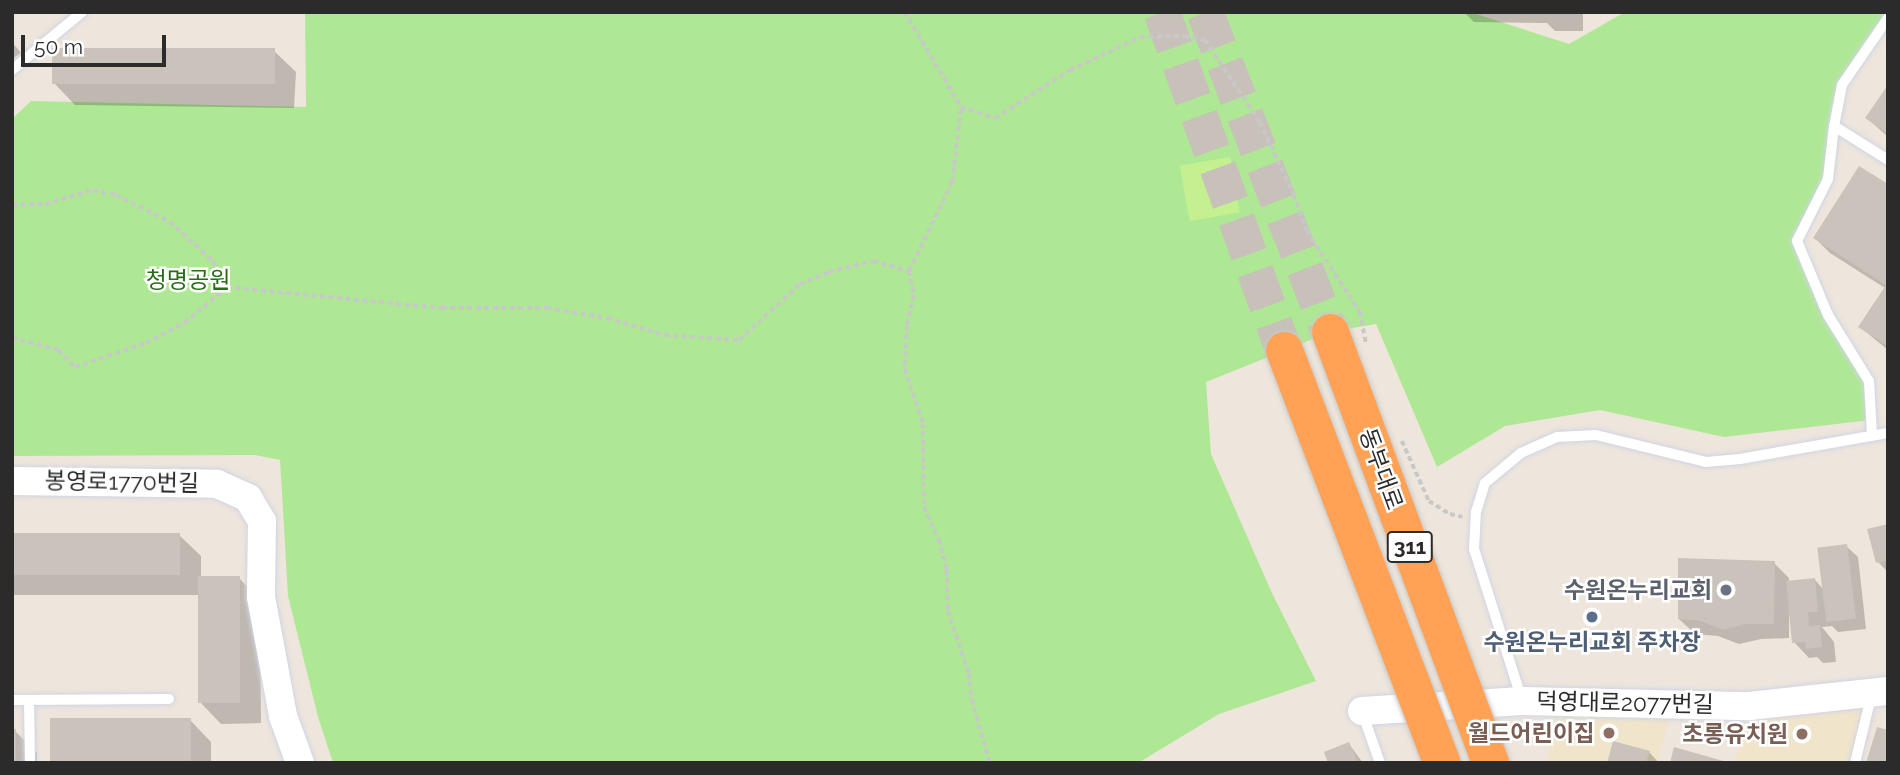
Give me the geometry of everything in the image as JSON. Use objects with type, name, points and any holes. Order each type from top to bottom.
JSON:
[{"type":"highway","name":"동부대로","points":[[1330,332],[1490,763]]},
{"type":"highway","name":"동부대로","points":[[1284,350],[1442,763]]},
{"type":"street","name":"봉영로1770번길","points":[[12,481],[217,484],[248,498],[262,521],[261,597],[283,716],[300,763]]},
{"type":"street","name":"덕영대로2077번길","points":[[1362,711],[1522,701],[1749,706],[1880,692]]},
{"type":"lane","points":[[12,70],[82,12]]},
{"type":"lane","points":[[1872,435],[1869,381],[1828,315],[1797,240],[1828,179],[1842,85],[1888,18]]},
{"type":"lane","points":[[1834,126],[1888,160]]},
{"type":"lane","points":[[1522,701],[1474,549],[1476,520],[1485,482],[1521,453],[1556,437],[1596,435],[1706,462],[1741,459],[1888,433]]},
{"type":"lane","points":[[1855,763],[1880,692]]},
{"type":"lane","points":[[12,701],[169,699]]},
{"type":"lane","points":[[29,701],[30,763]]},
{"type":"lane","points":[[1362,711],[1380,763]]},
{"type":"path","points":[[905,12],[961,107],[952,182],[909,271],[914,295],[907,326],[905,369],[922,423],[924,507],[939,540],[947,570],[948,611],[969,673],[972,699],[990,763]]},
{"type":"path","points":[[961,107],[995,118],[1070,70],[1140,37],[1184,36],[1205,40],[1260,122],[1294,195],[1307,232],[1360,312],[1367,349]]},
{"type":"path","points":[[12,205],[45,205],[61,197],[93,190],[116,195],[170,222],[213,261],[227,287]]},
{"type":"path","points":[[12,338],[59,350],[75,368],[146,343],[184,323],[227,287],[442,308],[547,308],[607,318],[665,335],[739,340],[800,284],[829,272],[873,261],[909,271]]},
{"type":"path","points":[[1398,431],[1429,500],[1450,514],[1476,520]]},
{"type":"shaded area","name":"초롱유치원","points":[[1872,693],[1855,763],[1735,763],[1749,706]]},
{"type":"shaded area","name":"월드어린이집","points":[[1558,702],[1673,704],[1657,763],[1547,763]]},
{"type":"green space","name":"청명공원","points":[[305,12],[1470,12],[1569,44],[1625,12],[1888,12],[1842,85],[1828,179],[1797,240],[1828,315],[1869,381],[1871,420],[1724,437],[1600,410],[1505,426],[1437,467],[1376,324],[1330,332],[1206,382],[1211,454],[1271,591],[1316,681],[1219,714],[1138,763],[333,763],[318,717],[288,596],[280,460],[255,455],[12,456],[12,119],[31,101],[306,107]]},
{"type":"green space","points":[[1230,157],[1240,212],[1189,221],[1180,166]]},
{"type":"building","points":[[52,48],[275,48],[275,84],[52,84]]},
{"type":"building","points":[[1888,85],[1888,134],[1865,118]]},
{"type":"building","points":[[1859,166],[1888,184],[1888,346],[1858,327],[1886,285],[1813,238]]},
{"type":"building","points":[[1888,524],[1888,560],[1876,563],[1867,529]]},
{"type":"building","points":[[12,533],[180,533],[180,575],[12,575]]},
{"type":"building","points":[[1847,544],[1856,618],[1826,622],[1817,548]]},
{"type":"building","name":"수원온누리교회","points":[[1678,558],[1775,561],[1774,624],[1745,624],[1723,630],[1701,621],[1678,619]]},
{"type":"building","points":[[198,576],[240,576],[240,703],[198,703]]},
{"type":"building","points":[[1815,578],[1818,612],[1808,612],[1809,626],[1820,625],[1822,647],[1806,649],[1805,642],[1792,643],[1786,581]]},
{"type":"building","points":[[50,718],[191,718],[191,762],[50,762]]},
{"type":"building","points":[[1877,727],[1888,730],[1888,763],[1866,763]]},
{"type":"building","points":[[12,729],[16,729],[16,763],[12,763]]},
{"type":"building","points":[[1613,741],[1650,751],[1646,763],[1607,763]]},
{"type":"building","points":[[1349,742],[1358,763],[1328,763],[1324,752]]},
{"type":"building","points":[[1674,747],[1727,762],[1727,763],[1670,763]]},
{"type":"tunnel","points":[[1162,12],[1284,350]]},
{"type":"tunnel","points":[[1205,12],[1330,332]]},
{"type":"place","name":"수원온누리교회","points":[[1726,590]]},
{"type":"place","name":"수원온누리교회 주차장","points":[[1592,617]]},
{"type":"place","name":"월드어린이집","points":[[1609,733]]},
{"type":"place","name":"초롱유치원","points":[[1802,734]]}]
